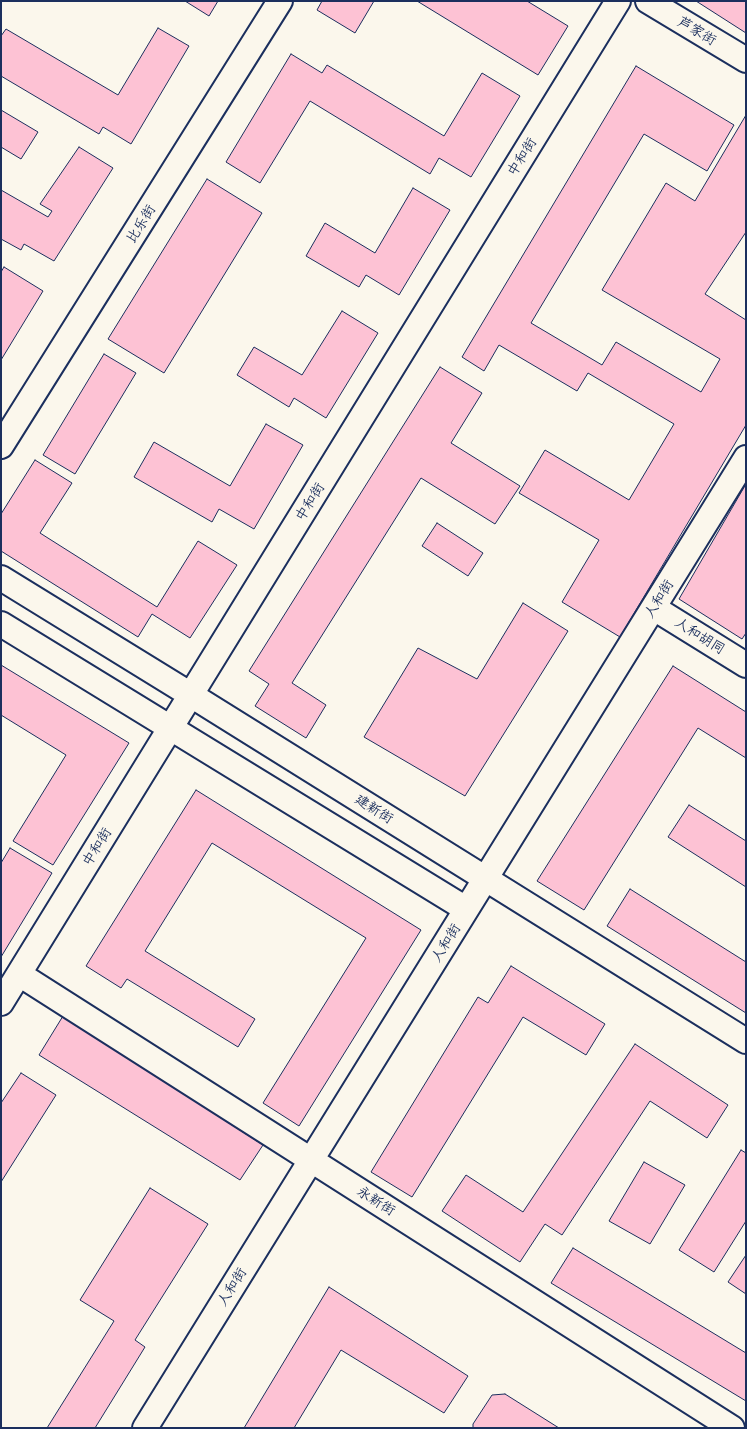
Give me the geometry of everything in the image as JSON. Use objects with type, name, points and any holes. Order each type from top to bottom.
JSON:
[{"type":"street","name":"比乐街","points":[[1,446],[280,1]]},
{"type":"street","name":"中和街","points":[[1,1003],[618,1]]},
{"type":"street","name":"芦家街","points":[[648,1],[746,60]]},
{"type":"street","name":"人和街","points":[[145,1428],[746,458]]},
{"type":"street","name":"建新街","points":[[1,578],[192,694],[746,1041]]},
{"type":"street","name":"人和胡同","points":[[654,608],[746,665]]},
{"type":"street","points":[[1,624],[466,909]]},
{"type":"street","name":"永新街","points":[[19,974],[732,1428]]},
{"type":"building","points":[[185,1],[218,1],[209,16]]},
{"type":"building","points":[[322,1],[374,1],[355,33],[317,10]]},
{"type":"building","points":[[417,1],[527,1],[568,26],[538,75]]},
{"type":"building","points":[[696,1],[746,1],[746,33]]},
{"type":"building","points":[[158,28],[189,46],[131,144],[103,127],[99,134],[1,76],[1,36],[6,29],[118,95]]},
{"type":"building","points":[[291,54],[322,73],[327,65],[444,136],[482,73],[520,96],[471,177],[439,158],[430,174],[310,101],[260,183],[226,162]]},
{"type":"building","points":[[636,66],[734,125],[707,171],[644,134],[531,323],[602,365],[616,342],[701,392],[720,359],[602,290],[666,183],[695,201],[746,115],[746,232],[705,294],[746,320],[746,425],[620,637],[562,602],[599,540],[519,493],[545,450],[629,500],[674,424],[588,373],[577,391],[499,345],[484,371],[462,357]]},
{"type":"building","points":[[1,110],[38,132],[21,159],[1,147]]},
{"type":"building","points":[[79,147],[113,168],[54,261],[24,244],[21,250],[1,239],[1,190],[48,217],[52,211],[40,204]]},
{"type":"building","points":[[207,179],[262,213],[164,373],[108,339]]},
{"type":"building","points":[[413,188],[450,210],[399,295],[366,275],[359,287],[306,256],[325,223],[375,253]]},
{"type":"building","points":[[4,267],[43,291],[1,360],[1,272]]},
{"type":"building","points":[[342,311],[378,333],[326,418],[294,398],[289,407],[237,375],[254,347],[302,375]]},
{"type":"building","points":[[104,354],[136,373],[75,474],[43,455]]},
{"type":"building","points":[[440,367],[482,393],[451,443],[520,486],[495,524],[421,478],[292,683],[326,705],[306,738],[255,706],[269,684],[249,671]]},
{"type":"building","points":[[266,424],[303,445],[254,529],[219,509],[212,522],[134,477],[154,442],[230,486]]},
{"type":"building","points":[[35,460],[72,483],[40,533],[157,607],[198,541],[237,565],[190,638],[152,614],[138,637],[1,551],[1,514]]},
{"type":"building","points":[[746,484],[746,633],[742,639],[679,599]]},
{"type":"building","points":[[437,523],[483,553],[468,576],[422,546]]},
{"type":"building","points":[[523,603],[568,631],[465,796],[364,737],[418,648],[477,679]]},
{"type":"building","points":[[1,665],[129,743],[53,865],[13,841],[66,755],[1,715]]},
{"type":"building","points":[[673,666],[746,712],[746,758],[698,728],[584,910],[537,881]]},
{"type":"building","points":[[196,790],[421,930],[299,1126],[263,1103],[366,938],[212,843],[145,951],[255,1019],[238,1047],[127,979],[121,988],[86,966]]},
{"type":"building","points":[[689,805],[746,841],[746,887],[668,837]]},
{"type":"building","points":[[10,848],[52,873],[1,957],[1,863]]},
{"type":"building","points":[[630,889],[746,962],[746,1013],[607,926]]},
{"type":"building","points":[[511,966],[605,1024],[586,1055],[523,1017],[412,1197],[371,1172],[478,997],[488,1003]]},
{"type":"building","points":[[63,1016],[263,1145],[240,1180],[39,1055]]},
{"type":"building","points":[[635,1044],[728,1105],[707,1138],[650,1101],[562,1235],[545,1224],[520,1262],[442,1211],[466,1175],[523,1212]]},
{"type":"building","points":[[21,1073],[56,1095],[1,1182],[1,1103]]},
{"type":"building","points":[[741,1150],[746,1153],[746,1221],[714,1272],[679,1250]]},
{"type":"building","points":[[644,1162],[685,1185],[650,1244],[609,1221]]},
{"type":"building","points":[[150,1188],[208,1224],[135,1340],[145,1347],[95,1428],[47,1428],[114,1321],[80,1300]]},
{"type":"building","points":[[573,1248],[746,1353],[746,1401],[551,1283]]},
{"type":"building","points":[[746,1255],[746,1294],[728,1282]]},
{"type":"building","points":[[329,1287],[468,1376],[444,1413],[341,1350],[294,1428],[244,1428]]},
{"type":"building","points":[[505,1394],[559,1428],[473,1428],[473,1424],[492,1395]]}]
